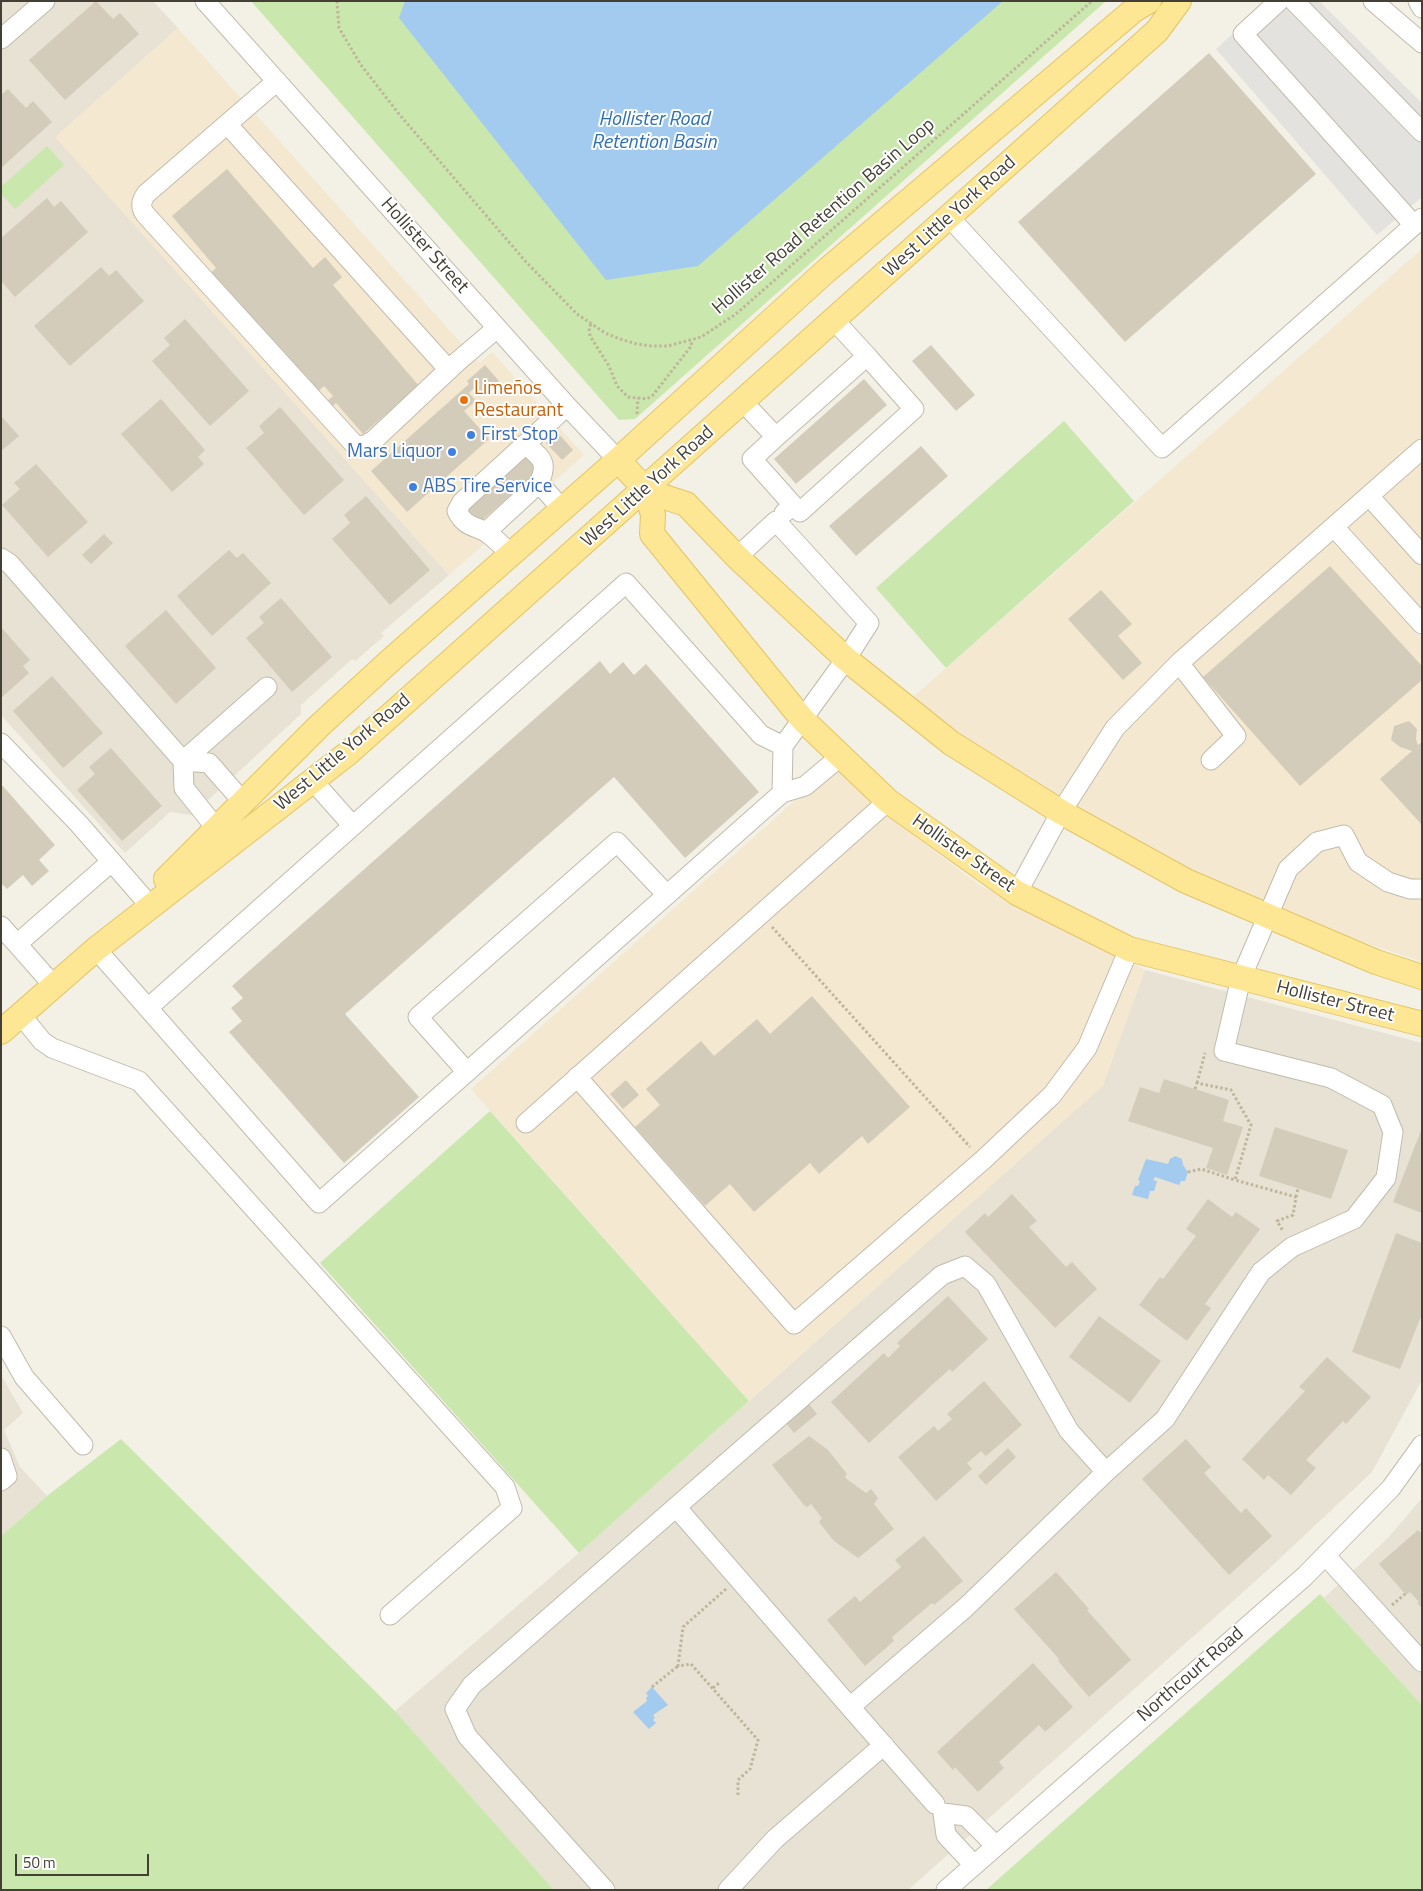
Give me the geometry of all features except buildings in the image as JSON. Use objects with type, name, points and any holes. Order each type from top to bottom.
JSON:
[{"type":"main road","name":"West Little York Road","points":[[1,1032],[96,949],[319,726],[392,659],[618,460],[826,271],[1134,10],[1149,1]]},
{"type":"main road","name":"West Little York Road","points":[[96,949],[347,754],[1157,31],[1179,1]]},
{"type":"main road","name":"Hollister Street","points":[[618,460],[646,489],[669,500],[686,504],[737,557],[846,660],[951,743],[1061,812],[1186,881],[1376,962],[1422,977]]},
{"type":"main road","name":"Hollister Street","points":[[646,489],[653,515],[652,534],[803,720],[888,801],[1017,893],[1129,949],[1422,1024]]},
{"type":"street","points":[[1,39],[45,1]]},
{"type":"street","name":"Hollister Street","points":[[205,1],[567,406],[618,460]]},
{"type":"street","points":[[949,217],[1162,448],[1418,221],[1243,34],[1279,1]]},
{"type":"street","points":[[1294,1],[1422,132]]},
{"type":"street","points":[[1373,1],[1422,43]]},
{"type":"street","points":[[1418,1],[1422,8]]},
{"type":"street","points":[[277,81],[142,199],[141,208],[145,214],[212,290],[353,443],[358,446],[365,446],[374,440],[497,328]]},
{"type":"street","points":[[227,124],[449,370]]},
{"type":"street","points":[[834,320],[867,356],[914,408],[800,512],[752,459],[867,356]]},
{"type":"street","points":[[743,402],[776,437]]},
{"type":"street","points":[[511,554],[486,532],[471,527],[460,518],[457,511],[462,502],[567,406]]},
{"type":"street","points":[[486,532],[539,483],[545,466],[542,458],[525,444]]},
{"type":"street","points":[[1017,893],[1061,812],[1115,728],[1179,663],[1422,449]]},
{"type":"street","points":[[539,483],[562,509]]},
{"type":"street","points":[[1369,496],[1422,555]]},
{"type":"street","points":[[737,557],[793,505]]},
{"type":"street","points":[[776,521],[868,623],[846,660],[783,746],[782,793]]},
{"type":"street","points":[[1334,526],[1422,624]]},
{"type":"street","points":[[1,558],[10,564],[184,762],[184,788],[216,828]]},
{"type":"street","points":[[148,1008],[626,584],[761,735],[783,746]]},
{"type":"street","points":[[1179,663],[1236,736],[1211,760]]},
{"type":"street","points":[[184,762],[267,687]]},
{"type":"street","points":[[1,743],[79,824],[145,900]]},
{"type":"street","points":[[96,949],[320,1203],[782,793],[805,786],[841,756]]},
{"type":"street","points":[[184,762],[209,763],[243,802]]},
{"type":"street","points":[[313,781],[354,826]]},
{"type":"street","points":[[526,1123],[888,801]]},
{"type":"street","points":[[850,1707],[966,1607],[1106,1472],[1165,1419],[1262,1272],[1292,1247],[1354,1219],[1386,1178],[1393,1132],[1382,1105],[1331,1078],[1224,1051],[1241,978],[1288,869],[1317,842],[1344,835],[1358,862],[1388,882],[1410,889],[1422,889]]},
{"type":"street","points":[[467,1072],[418,1017],[617,842],[667,895]]},
{"type":"street","points":[[17,944],[111,862]]},
{"type":"street","points":[[1,926],[54,986]]},
{"type":"street","points":[[577,1077],[794,1324],[983,1160],[1052,1095],[1087,1048],[1129,949]]},
{"type":"street","points":[[21,1015],[42,1040],[52,1048],[139,1081],[505,1487],[512,1508],[390,1615]]},
{"type":"street","points":[[605,1890],[467,1736],[455,1709],[472,1685],[942,1275],[964,1266],[986,1284],[1069,1431],[1106,1472]]},
{"type":"street","points":[[1,1336],[24,1377],[83,1445]]},
{"type":"street","name":"Northcourt Road","points":[[946,1890],[1326,1556],[1391,1488],[1422,1445]]},
{"type":"street","points":[[1,1458],[7,1476],[1,1481]]},
{"type":"street","points":[[676,1507],[935,1804]]},
{"type":"street","points":[[1326,1556],[1422,1662]]},
{"type":"street","points":[[728,1890],[775,1839],[884,1745]]},
{"type":"street","points":[[974,1865],[946,1835],[942,1813],[966,1816],[996,1846]]},
{"type":"path","name":"Hollister Road Retention Basin Loop","points":[[337,1],[339,28],[361,65],[399,114],[527,263],[577,314],[592,324],[613,336],[637,344],[668,346],[700,337],[719,326],[768,288],[1092,1]]},
{"type":"path","points":[[592,324],[589,328],[590,336],[611,371],[617,386],[628,397],[647,399],[657,390],[692,346],[690,340]]},
{"type":"path","points":[[636,414],[638,398]]},
{"type":"path","points":[[761,914],[983,1160]]},
{"type":"path","points":[[1195,1089],[1207,1047]]},
{"type":"path","points":[[1197,1084],[1231,1090],[1251,1125],[1235,1180]]},
{"type":"path","points":[[1188,1172],[1201,1169],[1296,1197]]},
{"type":"path","points":[[1292,1247],[1277,1221],[1293,1215],[1298,1189]]},
{"type":"path","points":[[678,1666],[683,1626],[738,1579]]},
{"type":"path","points":[[652,1687],[678,1666],[691,1664],[758,1740],[750,1769],[738,1780],[738,1797]]},
{"type":"path","points":[[713,1688],[719,1683]]},
{"type":"shaded area","points":[[1,1],[153,1],[178,28],[56,137],[449,575],[381,633],[384,636],[355,661],[352,659],[301,705],[301,714],[192,815],[170,812],[125,853],[1,715]]},
{"type":"shaded area","points":[[1269,1],[1319,1],[1422,103],[1422,197],[1377,235],[1216,49]]},
{"type":"shaded area","points":[[178,28],[479,363],[492,352],[584,455],[449,575],[55,137]]},
{"type":"shaded area","points":[[1422,249],[1422,962],[1334,932],[1196,876],[1092,819],[975,744],[912,698]]},
{"type":"shaded area","points":[[834,769],[839,771],[898,824],[979,885],[1086,936],[1145,970],[1103,1086],[749,1401],[471,1089],[828,771]]},
{"type":"shaded area","points":[[1145,970],[1422,1043],[1422,1380],[1372,1472],[1259,1578],[908,1890],[554,1890],[395,1711],[579,1553],[1102,1086]]},
{"type":"shaded area","points":[[1,1375],[23,1413],[4,1430],[20,1467],[47,1496],[1,1536]]},
{"type":"shaded area","points":[[1422,1498],[1422,1705],[1324,1598],[1388,1538]]},
{"type":"green space","points":[[251,1],[1106,1],[635,419],[619,420]]},
{"type":"green space","points":[[47,146],[64,165],[15,209],[1,194],[1,187]]},
{"type":"green space","points":[[1064,421],[1134,501],[946,668],[876,588]]},
{"type":"green space","points":[[490,1111],[749,1401],[579,1553],[320,1263]]},
{"type":"green space","points":[[121,1439],[395,1711],[554,1890],[1,1890],[1,1536],[47,1496]]},
{"type":"green space","points":[[1320,1594],[1422,1705],[1422,1890],[986,1890]]},
{"type":"water","name":"Hollister Road Retention Basin","points":[[405,1],[1003,1],[698,266],[606,280],[399,18]]},
{"type":"water","points":[[1175,1156],[1182,1159],[1183,1165],[1188,1172],[1185,1181],[1181,1181],[1179,1185],[1155,1177],[1153,1180],[1157,1181],[1154,1191],[1150,1191],[1148,1199],[1132,1195],[1135,1186],[1138,1186],[1140,1181],[1138,1180],[1146,1159],[1168,1164],[1170,1159]]},
{"type":"water","points":[[652,1687],[668,1705],[653,1715],[655,1718],[653,1720],[656,1723],[649,1729],[633,1712],[647,1701],[646,1698],[648,1696],[646,1693]]},
{"type":"place","name":"Limeños Restaurant","points":[[464,400]]},
{"type":"place","name":"First Stop","points":[[471,435]]},
{"type":"place","name":"Mars Liquor","points":[[452,452]]},
{"type":"place","name":"ABS Tire Service","points":[[413,487]]}]
